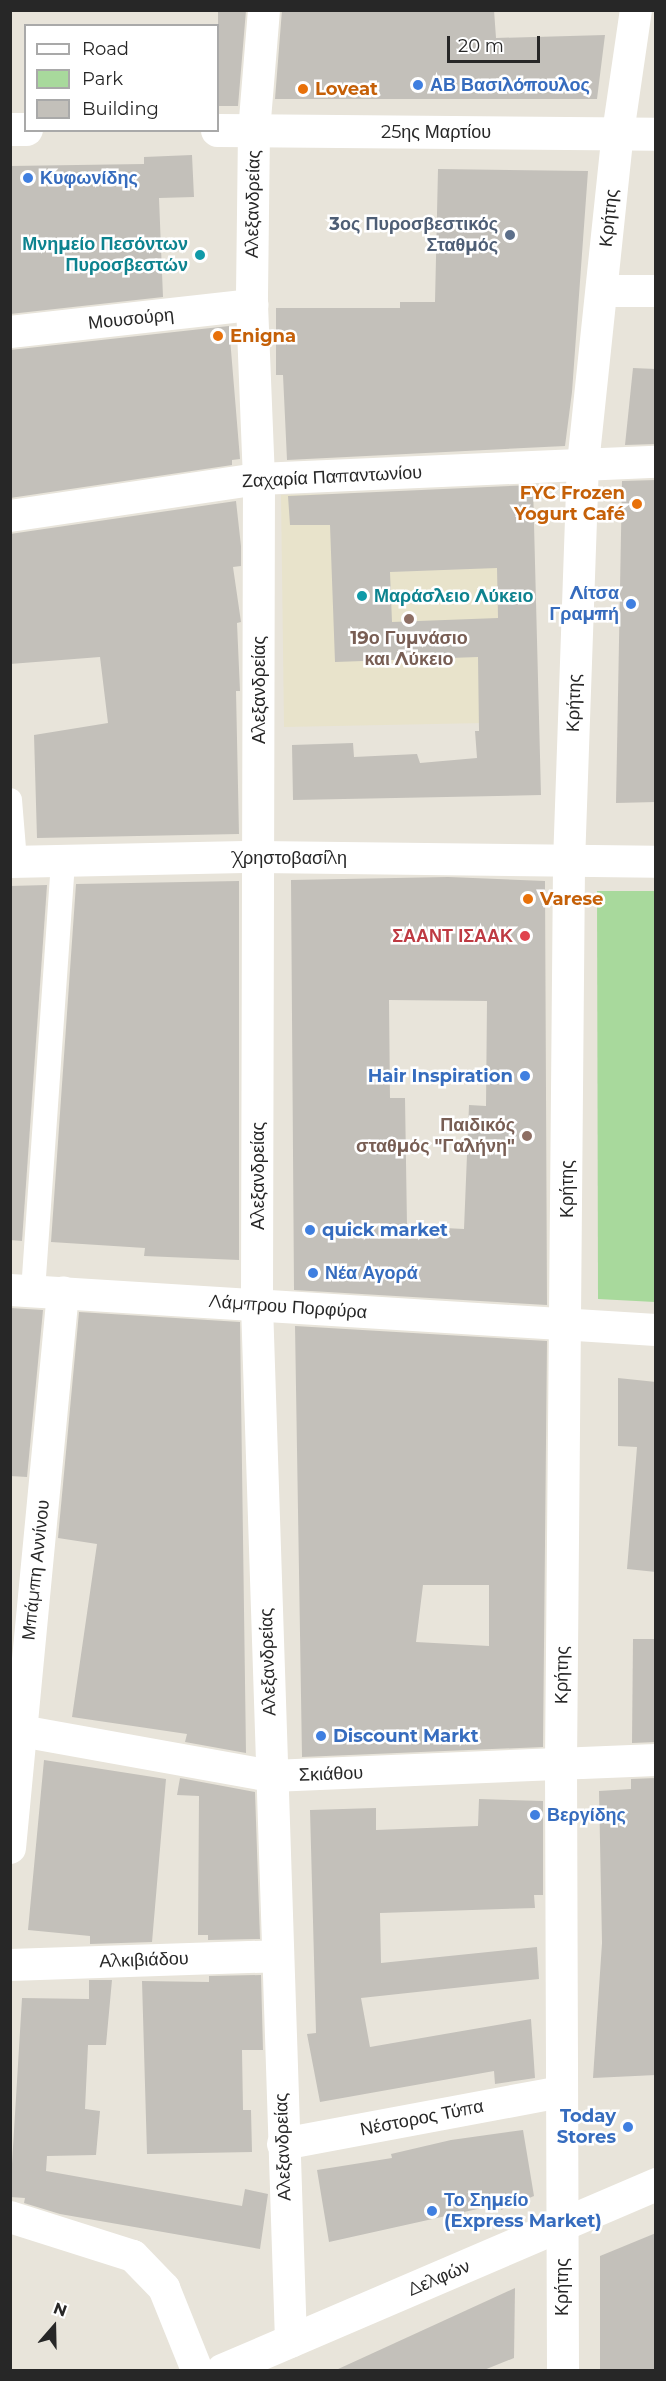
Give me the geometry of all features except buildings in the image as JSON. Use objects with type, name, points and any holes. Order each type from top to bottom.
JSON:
[{"type":"main road","name":"25ης Μαρτίου","points":[[219,130],[656,134]]},
{"type":"main road","name":"Δελφών","points":[[222,2370],[656,2184]]},
{"type":"street","name":"Αλεξανδρείας","points":[[264,10],[254,131],[252,305],[259,479],[257,1305],[291,2341]]},
{"type":"street","name":"Κρήτης","points":[[563,2370],[560,2092],[561,1765],[569,863],[583,464],[618,133],[636,10]]},
{"type":"street","points":[[602,291],[656,291]]},
{"type":"street","name":"Μουσούρη","points":[[10,332],[252,305]]},
{"type":"street","name":"Ζαχαρία Παπαντωνίου","points":[[10,516],[259,479],[656,462]]},
{"type":"street","points":[[10,800],[13,862]]},
{"type":"street","name":"Χρηστοβασίλη","points":[[13,862],[259,857],[569,863],[656,862]]},
{"type":"street","points":[[35,1291],[63,862]]},
{"type":"street","name":"Λάμπρου Πορφύρα","points":[[35,1291],[656,1330]]},
{"type":"street","name":"Μπάμπη Αννίνου","points":[[10,1848],[35,1291]]},
{"type":"street","name":"Σκιάθου","points":[[15,1730],[272,1776],[656,1760]]},
{"type":"street","name":"Αλκιβιάδου","points":[[10,1965],[277,1956]]},
{"type":"street","name":"Νέστορος Τύπα","points":[[283,2144],[560,2092]]},
{"type":"street","points":[[10,2217],[133,2256],[164,2288],[197,2370]]},
{"type":"shaded area","name":"19ο Γυμνάσιο και Λύκειο","points":[[533,490],[537,722],[284,727],[281,495]]},
{"type":"green space","points":[[597,891],[655,891],[655,1302],[598,1299]]},
{"type":"place","name":"ΑΒ Βασιλόπουλος","points":[[418,85]]},
{"type":"place","name":"Loveat","points":[[303,89]]},
{"type":"place","name":"Κυφωνίδης","points":[[28,178]]},
{"type":"place","name":"3ος Πυροσβεστικός Σταθμός","points":[[510,235]]},
{"type":"place","name":"Μνημείο Πεσόντων Πυροσβεστών","points":[[200,255]]},
{"type":"place","name":"Enigna","points":[[218,336]]},
{"type":"place","name":"FYC Frozen Yogurt Café","points":[[637,504]]},
{"type":"place","name":"Μαράσλειο Λύκειο","points":[[362,596]]},
{"type":"place","name":"Λίτσα Γραμπή","points":[[631,604]]},
{"type":"place","name":"19ο Γυμνάσιο και Λύκειο","points":[[409,619]]},
{"type":"place","name":"Varese","points":[[528,899]]},
{"type":"place","name":"ΣΑΑΝΤ ΙΣΑΑΚ","points":[[525,936]]},
{"type":"place","name":"Hair Inspiration","points":[[525,1076]]},
{"type":"place","name":"Παιδικός σταθμός \"Γαλήνη\"","points":[[527,1136]]},
{"type":"place","name":"quick market","points":[[310,1230]]},
{"type":"place","name":"Νέα Αγορά","points":[[313,1273]]},
{"type":"place","name":"Discount Markt","points":[[321,1736]]},
{"type":"place","name":"Βεργίδης","points":[[535,1815]]},
{"type":"place","name":"Today Stores","points":[[628,2127]]},
{"type":"place","name":"Το Σημείο (Express Market)","points":[[432,2211]]}]
